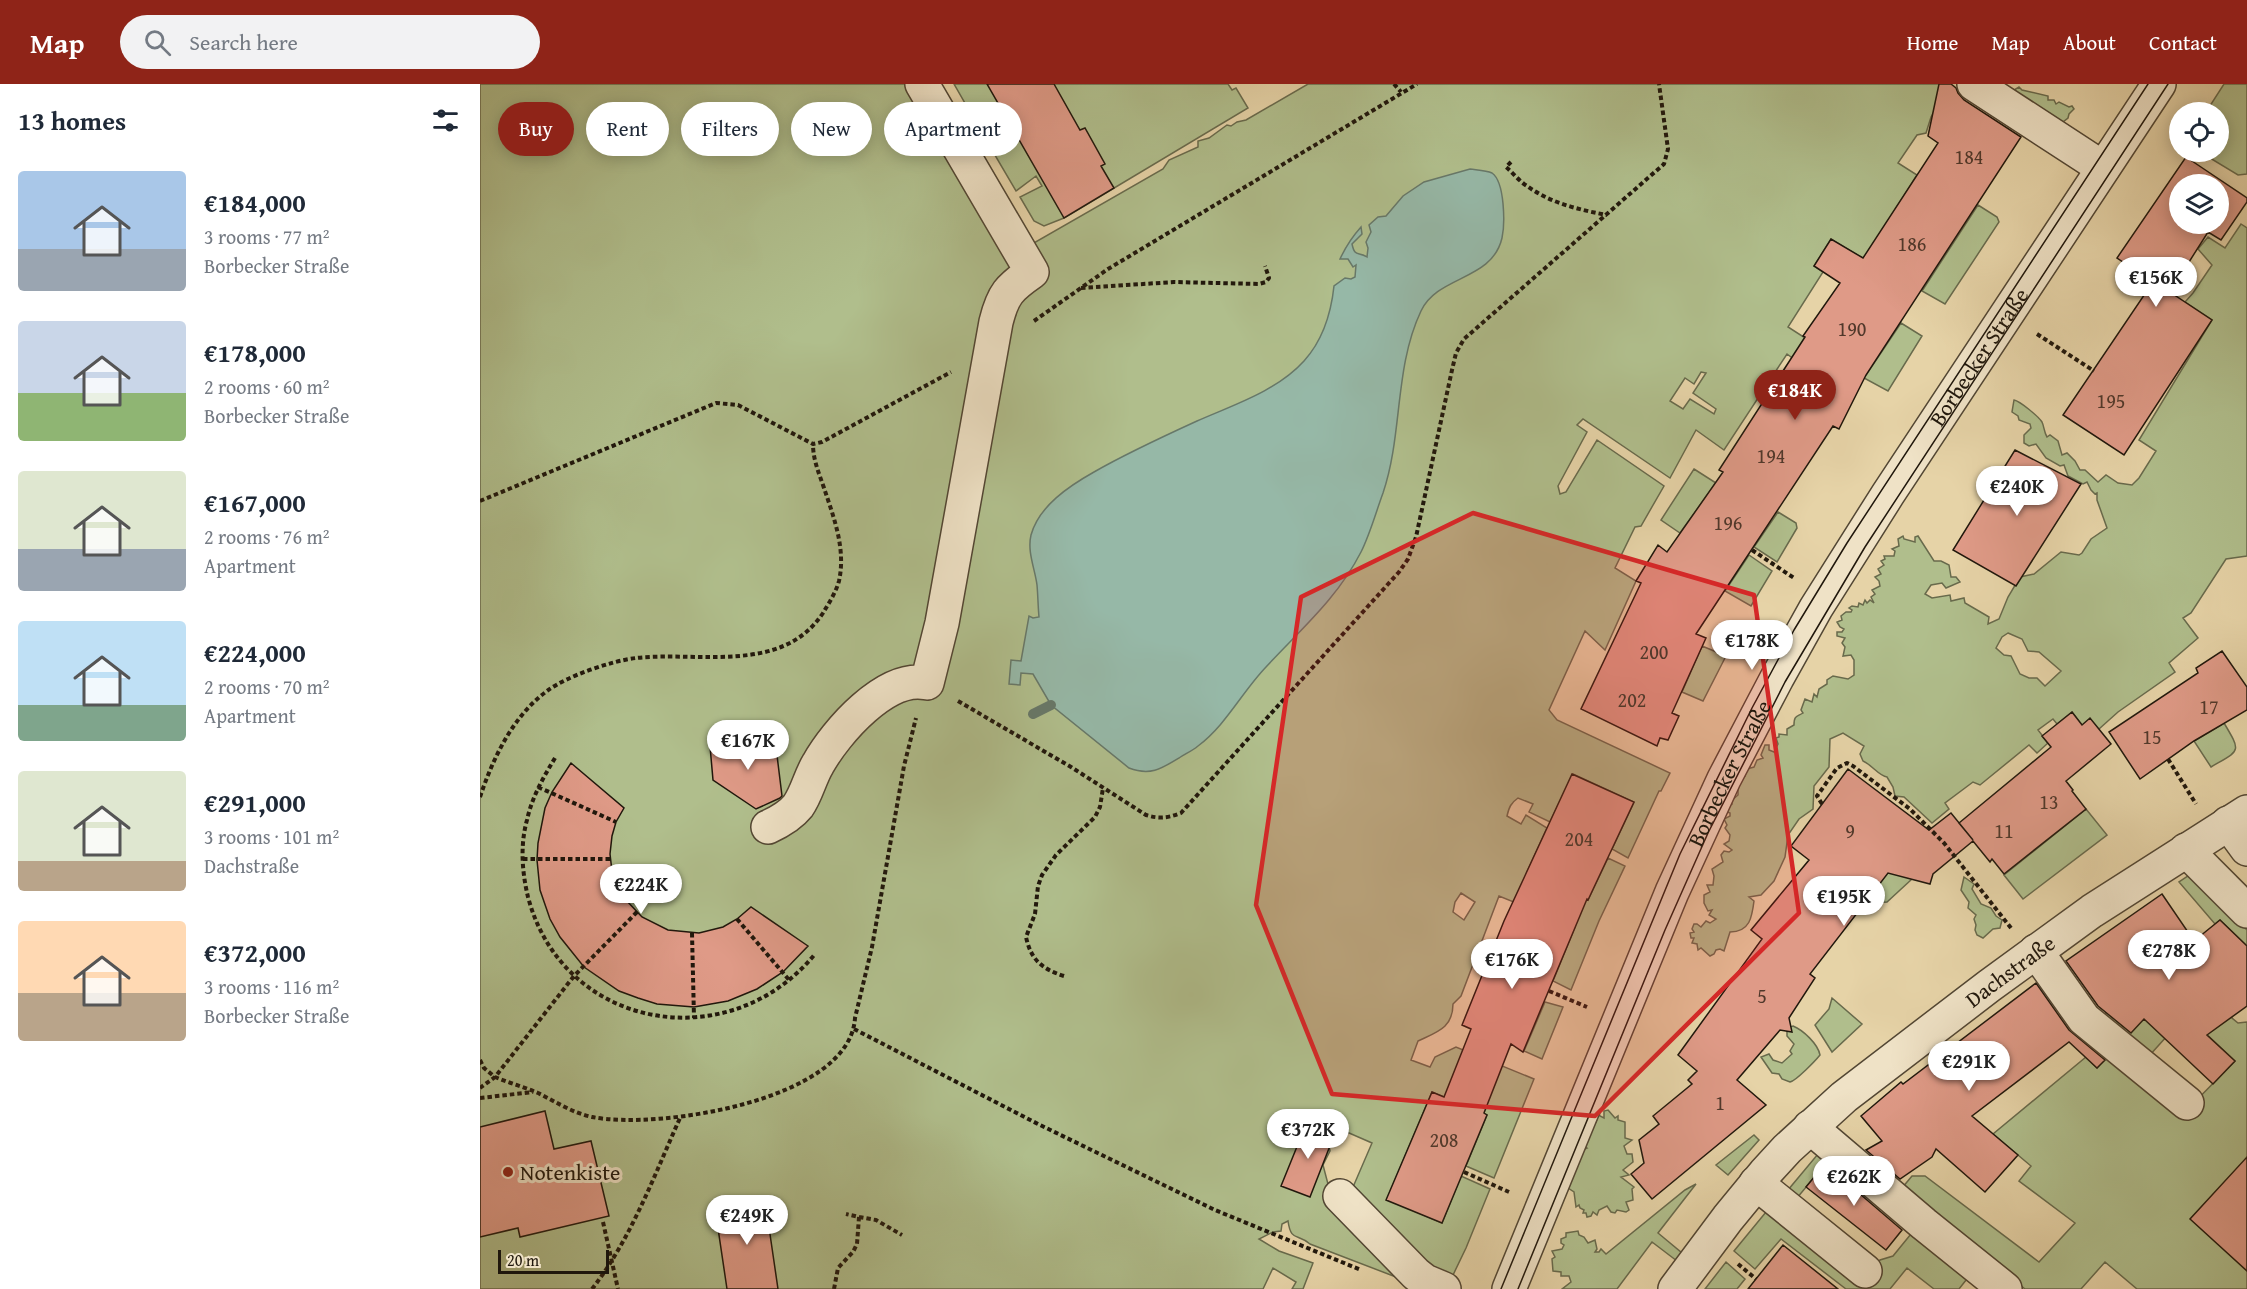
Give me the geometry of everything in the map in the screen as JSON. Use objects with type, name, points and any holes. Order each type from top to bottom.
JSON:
[{"type":"street","points":[[768,827],[780,821],[797,806],[828,748],[857,714],[891,689],[917,681],[927,683],[942,623],[990,351],[1004,296],[1032,272],[922,84]]},
{"type":"street","points":[[1974,84],[2103,168]]},
{"type":"street","name":"Borbecker Straße","points":[[1509,1289],[1652,938],[1690,852],[1756,719],[1823,598],[2158,84]]},
{"type":"street","name":"Dachstraße","points":[[1675,1289],[1756,1183],[1810,1127],[1880,1069],[2092,911],[2186,850],[2234,829]]},
{"type":"street","points":[[2186,850],[2247,911]]},
{"type":"street","points":[[2034,953],[2084,1019],[2187,1103]]},
{"type":"street","points":[[1810,1127],[2005,1289]]},
{"type":"street","points":[[1756,1183],[1865,1271]]},
{"type":"street","points":[[1340,1196],[1416,1274],[1425,1281],[1444,1289]]},
{"type":"path","points":[[1394,84],[1401,92]]},
{"type":"path","points":[[1265,266],[1269,278],[1266,282],[1259,284],[1163,282],[1080,288],[1417,84]]},
{"type":"path","points":[[480,1060],[484,1068],[495,1077],[536,1092],[578,1113],[591,1117],[626,1120],[681,1118],[726,1109],[771,1095],[824,1068],[845,1050],[854,1029],[872,947],[904,766],[927,683],[1146,815],[1157,819],[1180,813],[1399,572],[1408,559],[1416,537],[1456,353],[1464,339],[1607,215],[1654,173],[1667,158],[1668,149],[1659,84]]},
{"type":"path","points":[[1511,162],[1506,167],[1526,186],[1538,193],[1554,201],[1607,215]]},
{"type":"path","points":[[2007,314],[2094,371]]},
{"type":"path","points":[[480,501],[716,403],[738,405],[813,444],[822,442],[990,351]]},
{"type":"path","points":[[480,797],[493,763],[520,717],[554,686],[576,676],[634,658],[731,656],[761,653],[792,643],[809,630],[830,602],[838,584],[842,561],[840,539],[815,463],[813,444]]},
{"type":"path","points":[[1752,550],[1823,598]]},
{"type":"path","points":[[555,758],[538,787],[526,822],[523,859],[526,889],[532,912],[543,936],[574,976],[597,993],[621,1005],[647,1014],[694,1018],[720,1015],[757,1002],[790,981],[815,954]]},
{"type":"path","points":[[2168,759],[2234,829]]},
{"type":"path","points":[[1822,804],[1817,796],[1837,768],[1847,763],[1853,766],[1910,809],[1944,843],[2034,953]]},
{"type":"path","points":[[538,787],[616,822]]},
{"type":"path","points":[[1064,976],[1041,967],[1032,955],[1026,937],[1035,915],[1038,886],[1042,874],[1056,855],[1095,817],[1100,807],[1103,788]]},
{"type":"path","points":[[523,859],[610,858]]},
{"type":"path","points":[[480,1089],[495,1077],[574,976],[637,912]]},
{"type":"path","points":[[737,919],[790,981]]},
{"type":"path","points":[[692,933],[694,1018]]},
{"type":"path","points":[[854,1029],[1038,1124],[1215,1210],[1363,1271]]},
{"type":"path","points":[[480,1098],[536,1092]]},
{"type":"path","points":[[592,1289],[612,1262],[681,1118]]},
{"type":"path","points":[[1464,1172],[1544,1207]]},
{"type":"path","points":[[846,1214],[876,1220],[903,1235]]},
{"type":"path","points":[[834,1289],[838,1268],[853,1252],[857,1244],[859,1217]]},
{"type":"path","points":[[603,1222],[618,1289]]},
{"type":"highlighted area","points":[[1473,513],[1754,595],[1799,913],[1595,1116],[1332,1094],[1256,905],[1301,597]]},
{"type":"green space","points":[[480,84],[922,84],[933,102],[884,102],[884,156],[964,156],[1020,251],[1163,169],[1169,160],[1198,147],[1198,141],[1209,138],[1227,125],[1231,126],[1246,120],[1308,84],[1950,84],[1931,117],[1926,133],[1917,135],[1898,163],[1917,175],[1864,259],[1831,239],[1814,266],[1823,272],[1788,327],[1813,343],[1799,363],[1787,354],[1724,450],[1696,430],[1670,478],[1583,419],[1577,425],[1587,432],[1558,486],[1560,494],[1566,492],[1597,440],[1664,486],[1641,526],[1635,527],[1615,568],[1636,581],[1605,650],[1585,631],[1549,710],[1557,720],[1670,773],[1659,791],[1628,858],[1612,849],[1634,802],[1573,774],[1550,822],[1529,812],[1533,804],[1518,798],[1510,808],[1507,816],[1521,824],[1526,815],[1547,828],[1527,872],[1588,900],[1608,858],[1625,866],[1599,921],[1571,990],[1553,981],[1575,927],[1499,896],[1461,996],[1453,1004],[1450,1019],[1443,1028],[1418,1041],[1411,1060],[1430,1067],[1435,1057],[1456,1047],[1534,1079],[1494,1178],[1466,1166],[1487,1115],[1432,1092],[1387,1199],[1442,1223],[1461,1176],[1490,1189],[1453,1275],[1448,1276],[1413,1260],[1350,1194],[1372,1143],[1340,1129],[1337,1138],[1319,1129],[1330,1151],[1323,1165],[1329,1188],[1409,1282],[1310,1244],[1293,1235],[1288,1221],[1282,1224],[1281,1231],[1259,1239],[1279,1251],[1313,1263],[1303,1289],[1292,1289],[1296,1282],[1273,1268],[1263,1289],[480,1289]],"holes":[[[1701,372],[1706,373],[1693,393],[1716,409],[1714,414],[1690,399],[1683,409],[1670,401],[1685,378],[1694,384]],[[1461,893],[1475,902],[1464,920],[1453,912],[1455,902]]]},
{"type":"green space","points":[[954,84],[1228,84],[1232,90],[1236,88],[1248,108],[1064,218],[1044,226],[1034,221],[1020,197],[1042,186],[1036,176],[1016,191],[995,156],[1022,156],[1022,128],[1055,110],[1050,102],[1022,118],[1022,102],[964,102]]},
{"type":"green space","points":[[2224,84],[2247,84],[2247,174],[2238,175],[2217,162],[2229,162],[2229,102],[2212,102]]},
{"type":"green space","points":[[2019,87],[2022,90],[2048,96],[2048,100],[2054,100],[2056,104],[2059,102],[2069,107],[2072,106],[2074,109],[2059,125],[2014,90]]},
{"type":"green space","points":[[1978,205],[1997,217],[1999,222],[1945,304],[1922,291]]},
{"type":"green space","points":[[2241,224],[2247,228],[2247,556],[2226,559],[2191,613],[2183,618],[2198,638],[2169,663],[2175,672],[2118,712],[2099,729],[2082,725],[2072,712],[2057,724],[2053,719],[2038,730],[2048,743],[2037,753],[2029,745],[1980,785],[1973,782],[1945,803],[1949,809],[1932,823],[1904,797],[1895,796],[1887,777],[1863,761],[1860,754],[1864,746],[1843,733],[1830,739],[1829,767],[1814,786],[1813,809],[1799,819],[1788,835],[1785,857],[1774,881],[1761,895],[1749,897],[1754,901],[1749,922],[1742,929],[1730,932],[1724,951],[1716,950],[1710,956],[1701,948],[1698,950],[1697,944],[1692,943],[1694,938],[1691,938],[1690,933],[1694,932],[1692,929],[1694,924],[1701,927],[1706,921],[1710,923],[1716,919],[1709,915],[1712,910],[1708,911],[1704,903],[1704,895],[1710,892],[1707,885],[1713,885],[1712,869],[1723,862],[1721,855],[1724,851],[1732,850],[1724,844],[1729,841],[1730,835],[1725,828],[1727,825],[1724,819],[1730,816],[1730,813],[1725,811],[1738,795],[1736,785],[1745,776],[1743,770],[1754,767],[1757,760],[1763,758],[1761,755],[1765,745],[1769,745],[1769,750],[1774,752],[1778,744],[1776,738],[1779,734],[1787,735],[1787,729],[1794,725],[1796,717],[1803,713],[1801,710],[1805,699],[1812,702],[1814,694],[1817,697],[1819,689],[1827,684],[1827,680],[1833,676],[1848,679],[1854,675],[1854,660],[1851,655],[1843,656],[1845,647],[1842,643],[1845,638],[1837,636],[1837,632],[1842,632],[1844,629],[1837,622],[1842,620],[1841,616],[1846,612],[1851,612],[1849,608],[1852,606],[1858,607],[1859,603],[1863,605],[1865,600],[1867,603],[1870,600],[1874,603],[1871,597],[1875,594],[1872,590],[1880,586],[1875,577],[1881,574],[1878,569],[1884,565],[1881,561],[1885,559],[1884,556],[1894,556],[1895,551],[1892,549],[1899,546],[1898,539],[1903,536],[1904,539],[1915,542],[1915,537],[1918,536],[1934,561],[1941,561],[1949,565],[1951,577],[1956,577],[1960,582],[1946,588],[1942,583],[1931,585],[1925,594],[1932,598],[1950,595],[1951,601],[1964,598],[1965,603],[1989,617],[1988,624],[1999,619],[2020,577],[2034,574],[2061,552],[2079,555],[2082,553],[2091,539],[2107,528],[2097,500],[2097,493],[2091,490],[2087,482],[2083,484],[2068,476],[2064,465],[2060,466],[2046,458],[2036,444],[2029,446],[2024,443],[2024,435],[2031,428],[2030,424],[2019,420],[2018,416],[2012,412],[2014,400],[2025,406],[2040,420],[2047,437],[2050,435],[2058,441],[2062,455],[2067,453],[2080,470],[2085,470],[2098,482],[2106,475],[2118,483],[2132,485],[2156,451],[2139,440],[2212,320],[2185,302],[2212,265],[2198,249],[2208,237],[2225,248]],"holes":[[[2008,633],[2022,639],[2028,651],[2039,652],[2061,671],[2045,686],[2037,678],[2029,678],[2020,674],[2011,656],[2004,655],[1996,648],[2002,637]]]},
{"type":"green space","points":[[1901,323],[1922,336],[1888,391],[1864,378]]},
{"type":"green space","points":[[1694,469],[1716,483],[1680,533],[1661,520]]},
{"type":"green space","points":[[1778,512],[1796,523],[1797,528],[1777,562],[1754,547]]},
{"type":"green space","points":[[1749,555],[1772,571],[1751,606],[1725,591]]},
{"type":"green space","points":[[1702,646],[1726,656],[1703,701],[1682,692]]},
{"type":"green space","points":[[2224,723],[2234,740],[2235,750],[2233,754],[2211,767],[2194,741]]},
{"type":"green space","points":[[2086,809],[2107,835],[2023,899],[2004,875]]},
{"type":"green space","points":[[1884,848],[1912,879],[1887,902],[1866,903],[1851,892]]},
{"type":"green space","points":[[2188,876],[2206,888],[2247,930],[2247,946],[2220,920],[2215,924],[2179,882]]},
{"type":"green space","points":[[1964,877],[1974,884],[1972,889],[1981,904],[1991,908],[2002,920],[2000,928],[1993,929],[1983,938],[1977,935],[1974,919],[1976,915],[1968,908],[1969,902],[1961,890]]},
{"type":"green space","points":[[1832,998],[1862,1024],[1832,1052],[1815,1025],[1829,1009]]},
{"type":"green space","points":[[1545,1002],[1563,1007],[1542,1059],[1524,1051]]},
{"type":"green space","points":[[2115,1006],[2231,1011],[2232,1018],[2238,1023],[2247,1022],[2247,1289],[2137,1289],[2105,1262],[2081,1289],[2025,1289],[1902,1188],[1912,1176],[1925,1176],[2039,1262],[2075,1223],[2019,1181],[2031,1166],[1993,1134],[2086,1057],[2097,1068],[2110,1051],[2181,1116],[2235,1061],[2186,1015],[2149,1056],[2095,1021]]},
{"type":"green space","points":[[1793,1026],[1810,1038],[1820,1055],[1790,1082],[1782,1079],[1779,1074],[1772,1073],[1761,1057],[1769,1054],[1773,1060],[1782,1063],[1792,1054],[1790,1051],[1794,1044],[1787,1036],[1787,1028]]},
{"type":"green space","points":[[1608,1110],[1615,1118],[1618,1116],[1618,1120],[1625,1122],[1625,1138],[1632,1140],[1624,1146],[1627,1154],[1632,1154],[1633,1162],[1623,1170],[1629,1175],[1621,1177],[1634,1187],[1632,1189],[1633,1200],[1626,1202],[1629,1210],[1626,1212],[1617,1210],[1615,1213],[1611,1212],[1607,1206],[1599,1210],[1597,1215],[1593,1212],[1587,1217],[1579,1205],[1576,1207],[1574,1192],[1568,1188],[1580,1151],[1587,1148],[1584,1146],[1590,1122],[1596,1122],[1599,1113],[1604,1118],[1604,1111]]},
{"type":"green space","points":[[1754,1135],[1759,1140],[1728,1175],[1716,1165]]},
{"type":"green space","points":[[1818,1154],[1827,1162],[1797,1198],[1788,1190]]},
{"type":"green space","points":[[1696,1184],[1658,1233],[1682,1253],[1677,1261],[1652,1242],[1617,1289],[1562,1289],[1571,1282],[1569,1276],[1561,1276],[1561,1272],[1553,1271],[1552,1259],[1555,1257],[1552,1251],[1562,1249],[1564,1245],[1561,1239],[1566,1237],[1566,1233],[1578,1231],[1588,1243],[1595,1240],[1597,1249],[1595,1252],[1601,1249],[1606,1254],[1685,1190]]},
{"type":"green space","points":[[1766,1212],[1859,1286],[1880,1260],[1893,1256],[1915,1229],[1970,1275],[1959,1289],[1934,1289],[1907,1268],[1890,1289],[1846,1289],[1781,1239],[1755,1269],[1734,1251]]},
{"type":"green space","points":[[1726,1262],[1745,1279],[1737,1289],[1705,1289]]},
{"type":"shaded area","points":[[1470,169],[1490,172],[1496,178],[1503,204],[1502,238],[1496,252],[1488,262],[1476,271],[1439,290],[1421,311],[1406,355],[1389,471],[1364,545],[1341,585],[1257,677],[1217,728],[1196,748],[1167,765],[1149,771],[1136,770],[1129,768],[1051,705],[1033,674],[1021,673],[1020,685],[1009,684],[1011,660],[1021,661],[1029,616],[1039,617],[1030,541],[1035,525],[1048,506],[1075,484],[1106,465],[1254,396],[1293,372],[1311,353],[1321,335],[1331,307],[1334,286],[1345,278],[1355,277],[1356,265],[1353,267],[1348,259],[1340,259],[1349,242],[1361,227],[1362,234],[1352,244],[1356,253],[1367,257],[1366,242],[1371,232],[1369,225],[1378,217],[1386,216],[1403,196],[1424,182]]},
{"type":"building","points":[[987,84],[1054,84],[1080,130],[1085,128],[1105,164],[1101,166],[1114,188],[1064,218],[1022,145],[1022,102],[997,102]]},
{"type":"building","points":[[1939,84],[1951,84],[1964,100],[2021,137],[1866,375],[1839,429],[1833,426],[1696,634],[1706,638],[1672,713],[1679,716],[1668,740],[1660,738],[1657,746],[1581,709],[1641,583],[1636,581],[1658,545],[1667,552],[1723,472],[1719,470],[1805,337],[1803,336],[1840,283],[1814,266],[1831,239],[1863,258],[1938,143],[1928,136]]},
{"type":"building","points":[[2183,162],[2193,162],[2211,174],[2174,174]]},
{"type":"building","points":[[2169,182],[2169,234],[2207,234],[2170,292],[2212,320],[2124,455],[2063,415],[2153,282],[2117,258]]},
{"type":"building","points":[[2229,186],[2247,198],[2247,202],[2229,228]]},
{"type":"building","points":[[2211,234],[2225,234],[2221,240]]},
{"type":"building","points":[[2015,450],[2081,484],[2016,586],[1953,550]]},
{"type":"building","points":[[2222,651],[2247,687],[2247,710],[2194,741],[2140,779],[2109,732],[2198,673],[2196,668]]},
{"type":"building","points":[[2072,712],[2082,725],[2090,718],[2111,744],[2066,781],[2086,809],[2004,874],[1992,859],[1990,862],[1973,841],[1933,874],[1930,884],[1888,873],[1810,974],[1815,978],[1789,1018],[1792,1032],[1780,1030],[1737,1080],[1766,1105],[1652,1199],[1631,1174],[1644,1163],[1639,1140],[1659,1124],[1653,1116],[1692,1084],[1688,1080],[1697,1071],[1678,1055],[1762,939],[1751,930],[1809,860],[1791,846],[1848,769],[1929,830],[1951,813],[1959,823],[2051,747],[2042,736]]},
{"type":"building","points":[[775,739],[782,796],[780,798],[756,809],[713,780],[710,746]]},
{"type":"building","points":[[571,763],[624,808],[616,822],[612,836],[610,854],[612,871],[626,900],[642,917],[668,930],[699,933],[723,927],[751,907],[808,946],[783,972],[757,989],[728,1001],[694,1007],[657,1004],[638,998],[619,991],[584,967],[560,937],[550,919],[540,890],[537,860],[545,808],[552,792]]},
{"type":"building","points":[[1572,774],[1634,802],[1587,899],[1523,1052],[1511,1044],[1484,1113],[1487,1115],[1442,1223],[1386,1200],[1432,1092],[1444,1097],[1471,1029],[1462,1025],[1504,921]]},
{"type":"building","points":[[2162,894],[2194,941],[2220,920],[2247,946],[2247,1006],[2207,1035],[2235,1061],[2213,1084],[2144,1019],[2131,1033],[2098,1006],[2066,961]]},
{"type":"building","points":[[2036,983],[2069,1030],[2105,1060],[2097,1068],[2069,1042],[1972,1116],[2018,1155],[1985,1192],[1936,1149],[1932,1157],[1900,1179],[1866,1150],[1882,1141],[1861,1116],[1901,1082],[1903,1084]]},
{"type":"building","name":"Notenkiste","points":[[545,1111],[554,1149],[591,1141],[609,1216],[520,1237],[518,1228],[480,1237],[480,1127]]},
{"type":"building","points":[[1307,1122],[1335,1133],[1310,1197],[1281,1186]]},
{"type":"building","points":[[2247,1157],[2247,1271],[2190,1219]]},
{"type":"building","points":[[1825,1164],[1902,1230],[1886,1250],[1806,1187]]},
{"type":"building","points":[[765,1200],[778,1289],[727,1289],[715,1208]]},
{"type":"building","points":[[1783,1245],[1838,1289],[1748,1289]]},
{"type":"waterway","points":[[1033,714],[1051,705]]},
{"type":"tram line","points":[[1501,1289],[1680,854],[1752,708],[1794,630],[1847,543],[2148,84]]},
{"type":"tram line","points":[[1518,1289],[1665,930],[1708,833],[1785,682],[1865,547],[2168,84]]},
{"type":"place","name":"Notenkiste","points":[[508,1172]]}]
